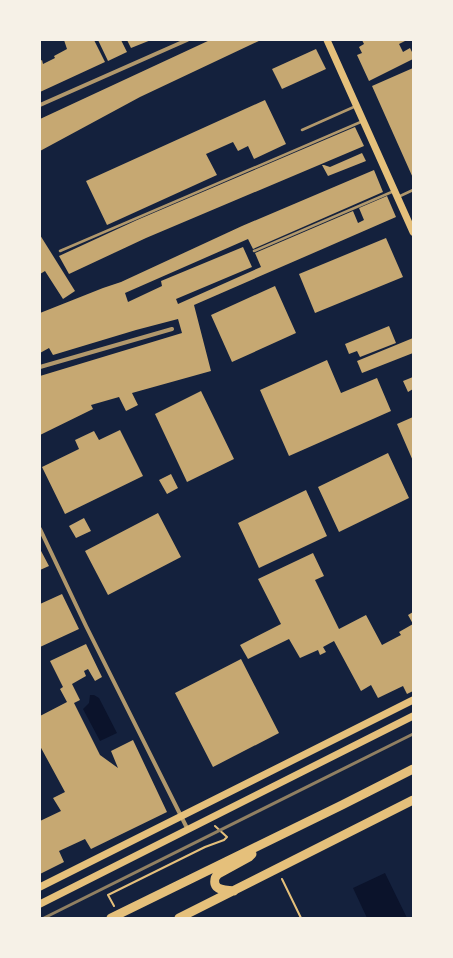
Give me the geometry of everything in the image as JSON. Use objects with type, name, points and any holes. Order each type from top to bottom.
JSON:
[{"type":"highway","points":[[111,918],[413,769]]},
{"type":"highway","points":[[179,918],[413,800]]},
{"type":"highway","points":[[234,891],[221,890],[217,888],[214,880],[215,876],[249,857],[265,843]]},
{"type":"main road","points":[[327,40],[413,232]]},
{"type":"main road","points":[[40,887],[77,865],[182,817],[413,700]]},
{"type":"main road","points":[[40,904],[413,716]]},
{"type":"street","points":[[40,105],[187,40]]},
{"type":"street","points":[[40,367],[172,329]]},
{"type":"street","points":[[40,529],[86,626],[188,830]]},
{"type":"lane","points":[[302,130],[357,106]]},
{"type":"lane","points":[[60,251],[363,121]]},
{"type":"lane","points":[[254,251],[396,194],[413,190]]},
{"type":"path","points":[[108,895],[206,847],[224,840],[227,837],[208,820]]},
{"type":"path","points":[[282,880],[301,918]]},
{"type":"water","points":[[90,695],[94,695],[99,698],[117,733],[100,741],[83,709],[89,703]]},
{"type":"water","points":[[385,873],[407,918],[367,918],[353,888]]},
{"type":"building","points":[[64,40],[94,40],[105,62],[40,92],[40,61],[42,60],[43,64],[55,58],[54,56],[67,49]]},
{"type":"building","points":[[98,40],[121,40],[127,52],[108,61]]},
{"type":"building","points":[[127,40],[151,40],[131,48]]},
{"type":"building","points":[[210,40],[261,40],[140,97],[40,151],[40,119]]},
{"type":"building","points":[[362,40],[407,40],[399,44],[403,52],[410,48],[413,54],[413,59],[369,81],[357,55],[362,53],[359,47],[364,44]]},
{"type":"building","points":[[316,49],[326,69],[282,89],[272,69]]},
{"type":"building","points":[[413,68],[413,178],[372,86]]},
{"type":"building","points":[[265,100],[286,144],[254,159],[248,146],[238,151],[233,142],[206,154],[217,175],[107,225],[86,181]]},
{"type":"building","points":[[355,127],[364,146],[146,238],[69,274],[59,256],[137,220]]},
{"type":"building","points":[[362,153],[366,161],[328,176],[322,165],[330,167]]},
{"type":"building","points":[[374,170],[383,192],[253,249],[248,239],[125,293],[128,302],[162,286],[161,281],[243,247],[252,267],[176,299],[178,304],[261,267],[255,253],[353,211],[358,223],[364,220],[359,208],[387,196],[396,217],[194,305],[211,371],[132,393],[138,405],[126,411],[119,397],[91,405],[93,409],[40,435],[40,376],[182,333],[178,319],[53,355],[49,348],[40,353],[40,313],[121,282],[242,226]]},
{"type":"building","points":[[40,235],[75,291],[63,299],[45,271],[40,274]]},
{"type":"building","points":[[386,238],[403,277],[315,313],[299,274]]},
{"type":"building","points":[[275,286],[296,333],[232,362],[211,315]]},
{"type":"building","points":[[389,326],[396,343],[360,357],[357,351],[349,354],[345,344]]},
{"type":"building","points":[[413,338],[413,353],[362,373],[357,361]]},
{"type":"building","points":[[327,360],[341,393],[377,378],[391,411],[289,456],[260,390]]},
{"type":"building","points":[[413,377],[413,389],[408,392],[403,381]]},
{"type":"building","points":[[201,391],[234,459],[187,482],[155,414]]},
{"type":"building","points":[[413,417],[413,461],[397,424]]},
{"type":"building","points":[[120,430],[143,476],[65,514],[42,467],[79,449],[75,440],[94,431],[99,440]]},
{"type":"building","points":[[388,453],[409,498],[339,532],[318,487]]},
{"type":"building","points":[[171,474],[178,488],[167,494],[159,480]]},
{"type":"building","points":[[306,490],[327,536],[259,568],[238,523]]},
{"type":"building","points":[[158,513],[181,557],[108,595],[85,551]]},
{"type":"building","points":[[84,518],[91,531],[76,538],[69,526]]},
{"type":"building","points":[[40,549],[49,566],[40,570]]},
{"type":"building","points":[[313,553],[324,576],[315,580],[339,629],[366,615],[382,645],[401,635],[399,632],[413,624],[413,691],[407,694],[403,686],[378,698],[371,685],[361,691],[334,641],[323,647],[326,652],[320,655],[318,650],[300,658],[289,639],[248,659],[240,645],[281,624],[258,579]]},
{"type":"building","points":[[62,594],[79,629],[40,647],[40,604]]},
{"type":"building","points":[[413,612],[413,624],[408,615]]},
{"type":"building","points":[[86,644],[102,677],[95,681],[88,669],[84,671],[86,676],[72,684],[80,700],[74,703],[100,755],[118,768],[111,751],[133,740],[167,812],[91,849],[85,839],[59,851],[64,862],[40,874],[40,821],[61,811],[53,798],[65,792],[40,746],[40,716],[67,702],[60,689],[63,687],[50,661]]},
{"type":"building","points":[[241,659],[279,733],[213,767],[175,693]]},
{"type":"railway","points":[[44,918],[413,734]]}]
